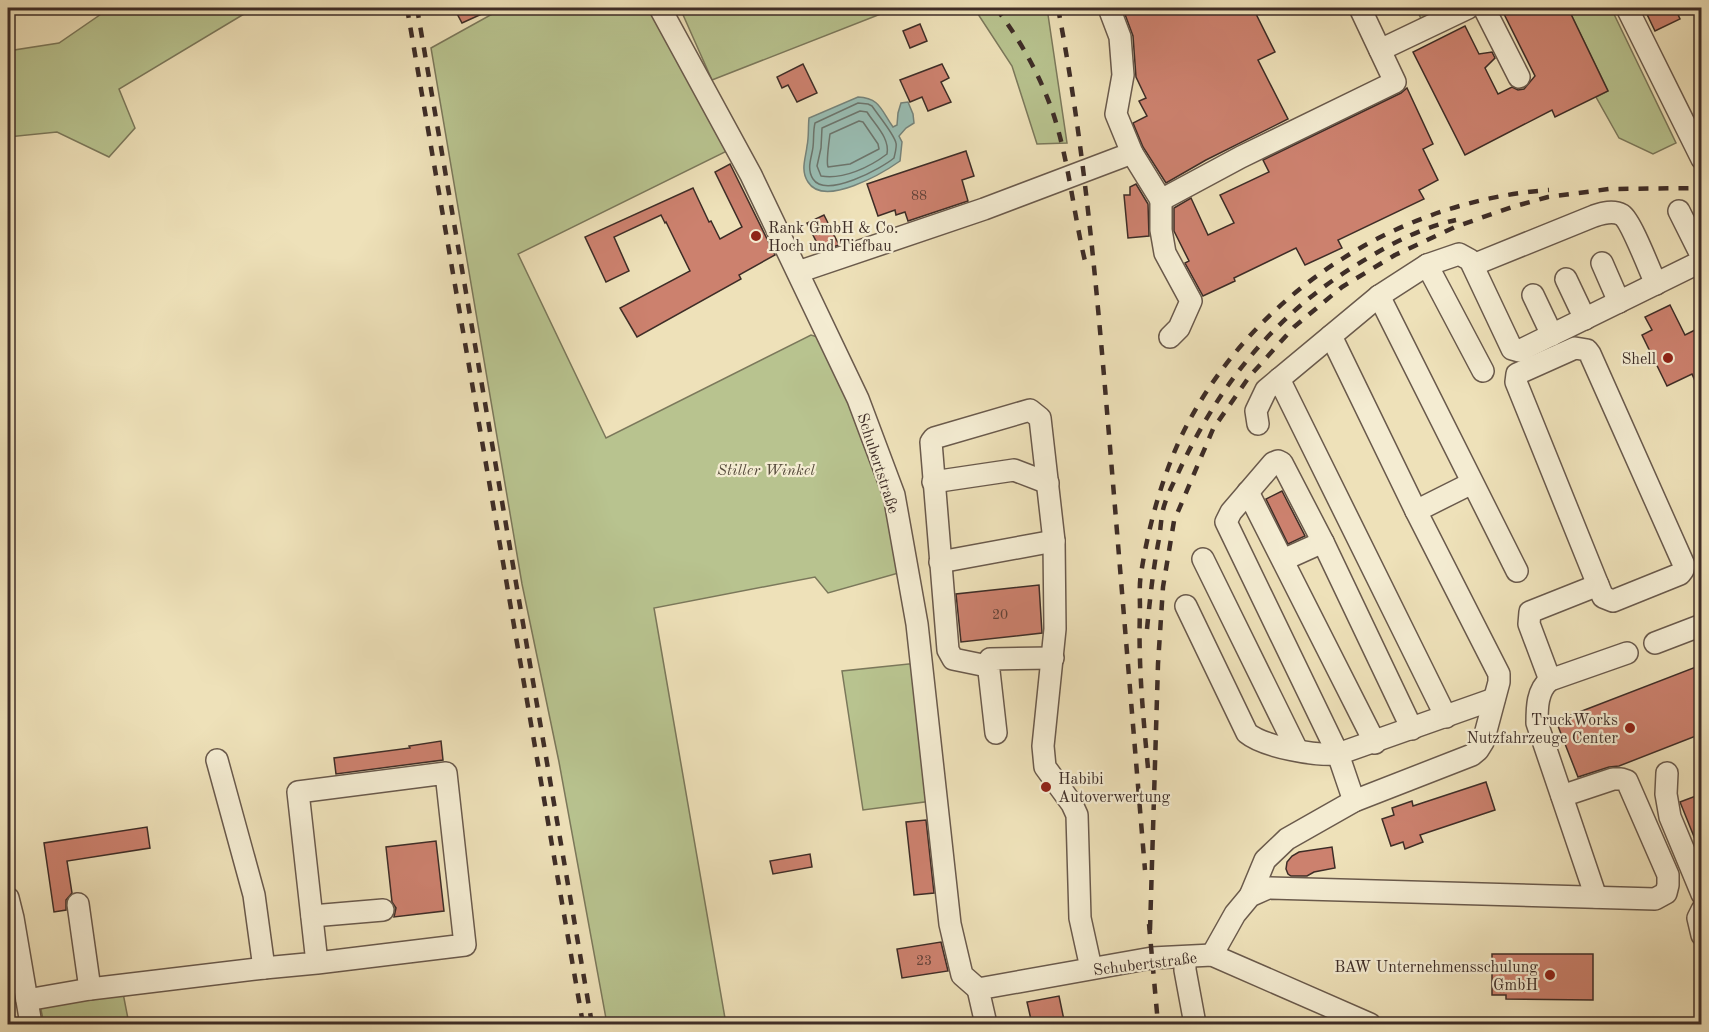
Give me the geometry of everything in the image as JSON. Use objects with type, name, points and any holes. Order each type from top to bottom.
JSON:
[{"type":"street","name":"Schubertstraße","points":[[660,8],[751,175],[858,399],[894,495],[917,624],[950,924],[962,975],[978,989],[986,1024]]},
{"type":"street","points":[[1109,8],[1120,37],[1123,75],[1116,114],[1132,153],[1161,200],[1161,230],[1165,254],[1191,301],[1179,328],[1170,337]]},
{"type":"street","points":[[1161,200],[1240,157],[1395,82],[1360,8]]},
{"type":"street","points":[[1380,50],[1468,8]]},
{"type":"street","points":[[1484,8],[1519,77]]},
{"type":"street","points":[[1627,8],[1701,159]]},
{"type":"street","points":[[798,273],[984,209],[1132,153]]},
{"type":"street","points":[[1258,424],[1256,411],[1266,390],[1379,296],[1427,265],[1459,254],[1467,256],[1473,264],[1512,349],[1519,351],[1698,263],[1701,255],[1679,211]]},
{"type":"street","points":[[1473,264],[1594,216],[1611,212],[1620,214],[1628,222],[1656,284]]},
{"type":"street","points":[[1602,263],[1619,302]]},
{"type":"street","points":[[1427,265],[1482,371]]},
{"type":"street","points":[[1566,279],[1586,319]]},
{"type":"street","points":[[1533,295],[1552,335]]},
{"type":"street","points":[[1379,296],[1517,571]]},
{"type":"street","points":[[1212,955],[1235,914],[1250,896],[1265,860],[1287,839],[1354,801],[1472,755],[1478,750],[1483,742],[1499,682],[1499,674],[1331,336]]},
{"type":"street","points":[[1575,348],[1587,350],[1590,354],[1684,565],[1680,574],[1613,601],[1603,597],[1598,585],[1515,378],[1517,374],[1575,348]]},
{"type":"street","points":[[1279,379],[1446,717]]},
{"type":"street","points":[[987,666],[953,659],[950,655],[939,562],[930,448],[934,438],[1030,410],[1040,417],[1054,541],[1055,630],[1043,746],[1045,767],[1072,804],[1077,815],[1080,918],[1091,968]]},
{"type":"street","points":[[1354,801],[1338,754],[1226,522],[1231,512],[1273,463],[1278,461],[1282,463],[1323,542],[1412,729]]},
{"type":"street","points":[[933,482],[1014,470],[1048,483]]},
{"type":"street","points":[[1416,511],[1472,483]]},
{"type":"street","points":[[1248,492],[1375,742]]},
{"type":"street","points":[[939,562],[1054,541]]},
{"type":"street","points":[[1283,560],[1323,542]]},
{"type":"street","points":[[1203,559],[1297,750]]},
{"type":"street","points":[[1550,680],[1529,624],[1530,612],[1598,585]]},
{"type":"street","points":[[1186,606],[1246,733],[1264,742],[1323,755],[1338,754],[1494,699]]},
{"type":"street","points":[[1655,643],[1701,625]]},
{"type":"street","points":[[1596,897],[1537,723],[1540,691],[1550,680],[1627,653]]},
{"type":"street","points":[[996,733],[987,666],[990,659],[1053,658]]},
{"type":"street","points":[[217,760],[254,895],[264,968]]},
{"type":"street","points":[[27,1000],[90,989],[317,963],[465,945],[446,773],[298,792],[317,963]]},
{"type":"street","points":[[1667,773],[1666,794],[1670,817],[1701,894]]},
{"type":"street","points":[[1250,896],[1268,888],[1654,899],[1666,893],[1668,875],[1627,782],[1613,779],[1562,796]]},
{"type":"street","points":[[8,898],[31,1024]]},
{"type":"street","points":[[78,904],[90,989]]},
{"type":"street","points":[[312,916],[383,910]]},
{"type":"street","points":[[1701,910],[1698,918],[1701,935]]},
{"type":"street","name":"Schubertstraße","points":[[978,989],[1152,958],[1212,955],[1371,1024]]},
{"type":"street","points":[[1185,957],[1185,970],[1195,1024]]},
{"type":"green space","points":[[110,8],[254,8],[119,89],[135,128],[109,157],[57,132],[8,137],[8,51],[59,43]]},
{"type":"green space","name":"Stiller Winkel","points":[[503,8],[650,8],[729,150],[518,254],[606,438],[811,335],[824,339],[883,496],[902,572],[828,593],[815,577],[654,608],[726,1024],[607,1024],[559,762],[522,584],[431,48]]},
{"type":"green space","points":[[680,8],[896,8],[712,80]]},
{"type":"green space","points":[[974,8],[1047,8],[1067,143],[1037,144],[1012,66]]},
{"type":"green space","points":[[1416,8],[1452,8],[1423,23]]},
{"type":"green space","points":[[1568,8],[1611,8],[1676,143],[1653,154],[1619,138],[1596,97],[1608,91]]},
{"type":"green space","points":[[918,663],[932,801],[863,810],[842,671]]},
{"type":"green space","points":[[123,993],[129,1024],[44,1024],[40,1005]]},
{"type":"water","points":[[858,97],[876,102],[893,127],[897,125],[901,103],[908,102],[914,123],[899,136],[902,142],[900,161],[854,186],[840,190],[816,189],[808,182],[804,173],[809,118]]},
{"type":"building","points":[[454,8],[495,8],[462,23]]},
{"type":"building","points":[[1253,8],[1275,52],[1258,60],[1288,119],[1166,183],[1143,147],[1133,123],[1147,116],[1139,101],[1146,98],[1136,77],[1133,36],[1123,9]]},
{"type":"building","points":[[1501,8],[1568,8],[1608,91],[1555,117],[1552,110],[1465,155],[1413,52],[1465,26],[1479,54],[1492,52],[1495,58],[1485,68],[1498,94],[1512,87],[1518,90],[1524,89],[1535,76]]},
{"type":"building","points":[[1644,8],[1675,8],[1680,19],[1655,31]]},
{"type":"building","points":[[920,24],[927,41],[910,48],[903,31]]},
{"type":"building","points":[[803,64],[817,93],[797,102],[788,85],[782,88],[777,77]]},
{"type":"building","points":[[942,64],[949,78],[941,82],[951,102],[928,111],[922,97],[910,102],[900,80]]},
{"type":"building","points":[[1407,88],[1433,144],[1423,149],[1438,180],[1419,190],[1424,199],[1338,240],[1342,248],[1305,265],[1296,248],[1203,296],[1185,263],[1189,261],[1174,231],[1174,208],[1191,198],[1208,235],[1234,223],[1220,195],[1269,172],[1263,160]]},
{"type":"building","points":[[966,151],[974,176],[962,180],[968,201],[908,221],[905,212],[896,215],[895,210],[878,216],[867,184]]},
{"type":"building","points":[[730,164],[775,255],[739,275],[741,279],[637,337],[620,308],[690,271],[666,222],[661,215],[614,237],[629,271],[606,282],[585,237],[693,188],[720,239],[742,227],[715,172]]},
{"type":"building","points":[[1136,184],[1148,204],[1149,236],[1128,238],[1124,195],[1130,195],[1130,187]]},
{"type":"building","points":[[824,215],[839,245],[821,251],[807,223]]},
{"type":"building","name":"Shell","points":[[1670,305],[1685,335],[1701,327],[1701,395],[1692,374],[1667,386],[1642,335],[1652,330],[1645,317]]},
{"type":"building","points":[[1282,491],[1305,536],[1288,544],[1266,499]]},
{"type":"building","points":[[1039,585],[1042,633],[961,642],[956,594]]},
{"type":"building","name":"TruckWorks Nutzfahrzeuge Center","points":[[1701,665],[1701,734],[1619,766],[1578,777],[1556,721]]},
{"type":"building","points":[[441,741],[443,760],[336,774],[334,758],[410,748],[409,746]]},
{"type":"building","points":[[1486,782],[1495,810],[1420,835],[1423,842],[1405,849],[1403,842],[1391,846],[1382,819],[1394,815],[1392,808],[1412,801],[1413,806]]},
{"type":"building","points":[[1701,794],[1701,854],[1680,802]]},
{"type":"building","points":[[926,820],[934,893],[914,895],[906,822]]},
{"type":"building","points":[[147,827],[150,848],[67,861],[72,893],[66,900],[66,910],[54,912],[44,843]]},
{"type":"building","points":[[436,841],[444,911],[394,917],[396,908],[392,902],[386,847]]},
{"type":"building","points":[[1332,847],[1335,868],[1314,872],[1307,876],[1288,874],[1287,862],[1292,856],[1299,852]]},
{"type":"building","points":[[810,854],[812,867],[773,874],[770,861]]},
{"type":"building","points":[[941,942],[948,971],[902,978],[897,949]]},
{"type":"building","name":"BAW Unternehmensschulung GmbH","points":[[1492,954],[1593,954],[1593,1000],[1506,999],[1506,995],[1492,995]]},
{"type":"building","points":[[1059,996],[1064,1020],[1032,1024],[1027,1002]]},
{"type":"railway","points":[[407,8],[583,1024]]},
{"type":"railway","points":[[417,8],[592,1024]]},
{"type":"railway","points":[[996,8],[1030,60],[1054,116],[1087,269]]},
{"type":"railway","points":[[1058,8],[1076,114],[1095,274],[1145,870]]},
{"type":"railway","points":[[1150,930],[1158,664],[1163,587],[1174,521],[1213,429],[1249,377],[1294,327],[1342,287],[1395,255],[1455,227],[1548,197],[1609,189],[1702,188]]},
{"type":"railway","points":[[1148,768],[1140,669],[1141,574],[1151,522],[1167,471],[1180,439],[1209,388],[1244,342],[1285,301],[1332,266],[1382,236],[1435,214],[1491,198],[1549,190]]},
{"type":"railway","points":[[1147,629],[1153,573],[1165,503],[1197,436],[1235,376],[1281,323],[1337,278],[1400,240],[1433,226],[1456,220]]},
{"type":"railway","points":[[1149,924],[1158,1024]]},
{"type":"place","name":"Rank GmbH & Co. Hoch und Tiefbau","points":[[756,236]]},
{"type":"place","name":"Shell","points":[[1668,358]]},
{"type":"place","name":"TruckWorks Nutzfahrzeuge Center","points":[[1630,728]]},
{"type":"place","name":"Habibi Autoverwertung","points":[[1046,787]]},
{"type":"place","name":"BAW Unternehmensschulung GmbH","points":[[1550,975]]}]
